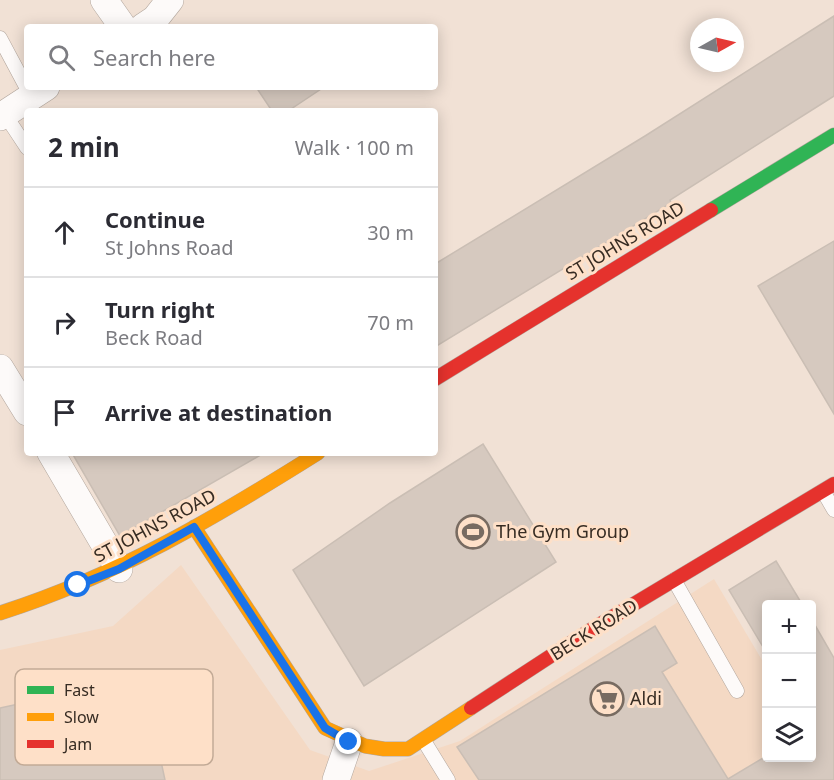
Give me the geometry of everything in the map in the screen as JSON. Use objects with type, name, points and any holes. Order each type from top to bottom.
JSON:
[{"type":"street","points":[[104,0],[121,24]]},
{"type":"street","points":[[148,24],[155,19],[170,0]]},
{"type":"street","points":[[2,115],[39,92]]},
{"type":"street","name":"ST JOHNS ROAD","points":[[438,377],[834,135]]},
{"type":"street","points":[[0,368],[24,407]]},
{"type":"street","points":[[53,456],[119,569]]},
{"type":"street","name":"ST JOHNS ROAD","points":[[0,614],[119,569],[257,491],[313,456]]},
{"type":"street","name":"BECK ROAD","points":[[194,527],[325,728],[349,742],[381,750],[408,749],[424,741],[589,631],[829,488]]},
{"type":"street","points":[[336,780],[349,742]]},
{"type":"lane","points":[[0,38],[24,71]]},
{"type":"lane","points":[[2,115],[24,144]]},
{"type":"lane","points":[[829,488],[834,510]]},
{"type":"lane","points":[[674,580],[737,691]]},
{"type":"lane","points":[[424,741],[448,780]]},
{"type":"shaded area","points":[[181,565],[310,750],[369,771],[460,741],[714,579],[762,660],[762,762],[816,762],[816,749],[834,780],[0,780],[0,650],[113,626]]},
{"type":"building","points":[[834,16],[834,96],[670,200],[671,203],[438,345],[438,262],[645,136]]},
{"type":"building","points":[[258,90],[320,90],[292,108],[270,108]]},
{"type":"building","points":[[834,241],[834,414],[758,286]]},
{"type":"building","points":[[483,444],[556,562],[364,686],[293,570],[390,503]]},
{"type":"building","points":[[74,456],[259,456],[120,536]]},
{"type":"building","points":[[776,561],[800,600],[762,600],[762,645],[729,590]]},
{"type":"building","name":"Aldi","points":[[655,626],[677,663],[662,672],[728,779],[762,759],[762,762],[816,762],[816,627],[834,658],[834,780],[479,780],[457,747]]},
{"type":"building","points":[[15,705],[15,765],[162,765],[165,780],[0,780],[0,708]]},
{"type":"traffic: fast","points":[[711,210],[834,135]]},
{"type":"traffic: slow","points":[[0,613],[85,581],[164,544],[313,456]]},
{"type":"traffic: slow","points":[[194,527],[325,728],[365,746],[408,749],[471,708]]},
{"type":"traffic: jam","points":[[438,377],[711,210]]},
{"type":"traffic: jam","points":[[471,708],[589,631],[834,484]]},
{"type":"place","name":"The Gym Group","points":[[473,532]]},
{"type":"place","name":"Aldi","points":[[607,699]]},
{"type":"route","points":[[78,585],[119,569],[194,527],[325,728],[349,742]]}]
